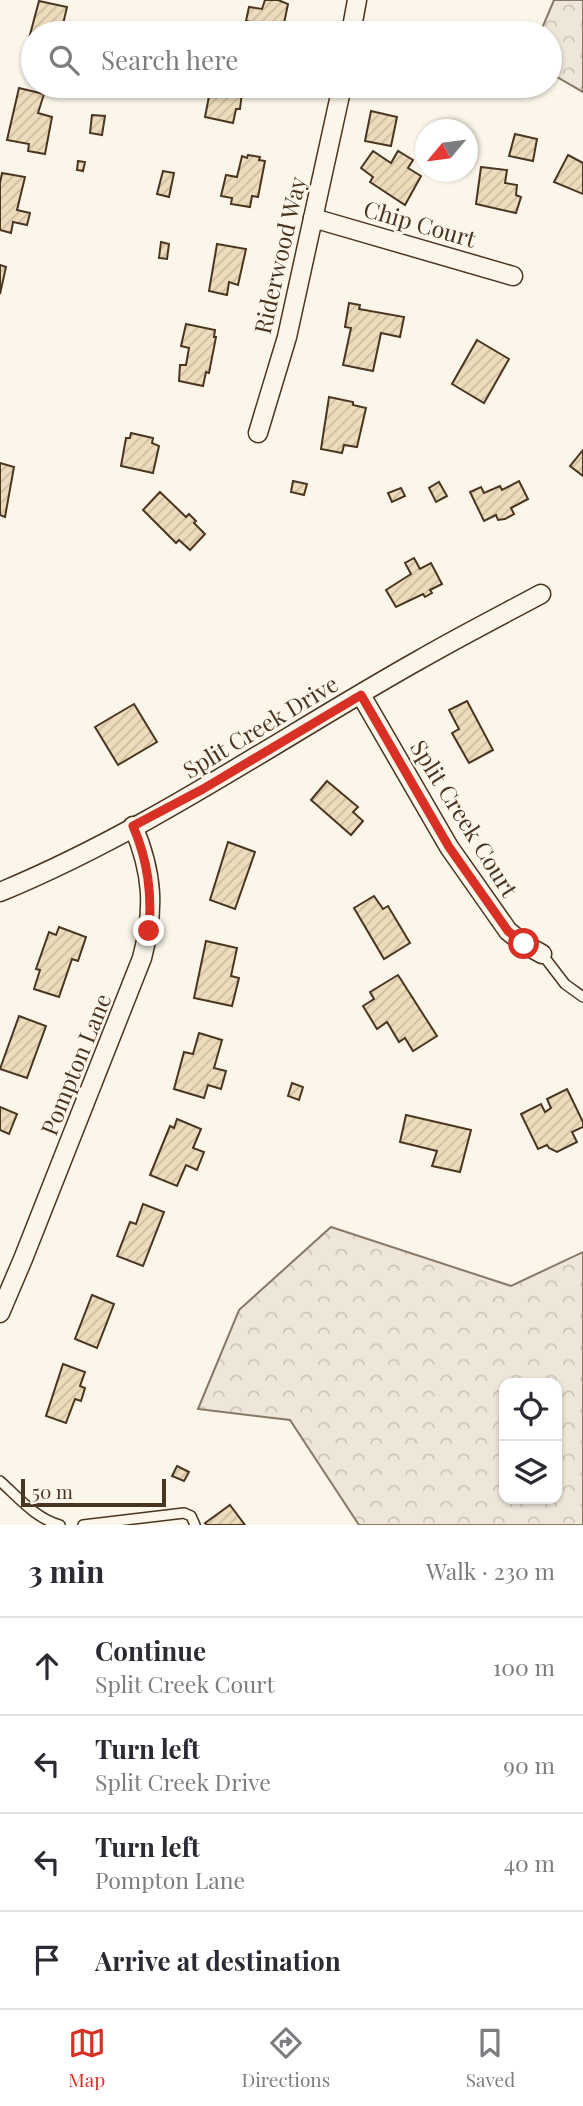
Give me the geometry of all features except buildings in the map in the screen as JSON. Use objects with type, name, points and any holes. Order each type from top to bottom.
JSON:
[{"type":"street","points":[[353,21],[357,0]]},
{"type":"street","name":"Riderwood Way","points":[[258,433],[286,337],[339,98]]},
{"type":"street","name":"Chip Court","points":[[313,218],[513,276]]},
{"type":"street","name":"Split Creek Drive","points":[[0,892],[47,871],[203,789],[418,660],[541,594]]},
{"type":"street","name":"Split Creek Court","points":[[361,695],[449,847],[493,910],[508,931],[542,954]]},
{"type":"street","name":"Pompton Lane","points":[[0,1312],[142,958],[149,931],[151,903],[149,874],[133,826]]},
{"type":"lane","points":[[542,954],[565,984],[583,997]]},
{"type":"lane","points":[[0,1480],[36,1513],[51,1523],[60,1525]]},
{"type":"lane","points":[[83,1525],[184,1513],[191,1516],[195,1525]]},
{"type":"green space","points":[[554,0],[583,0],[583,92],[562,80],[562,21],[545,21]]},
{"type":"green space","points":[[331,1227],[511,1286],[583,1252],[583,1525],[359,1525],[290,1420],[198,1409],[239,1310]]},
{"type":"route","points":[[149,931],[149,874],[133,826],[203,789],[361,695],[449,847],[508,931],[524,944]]}]
